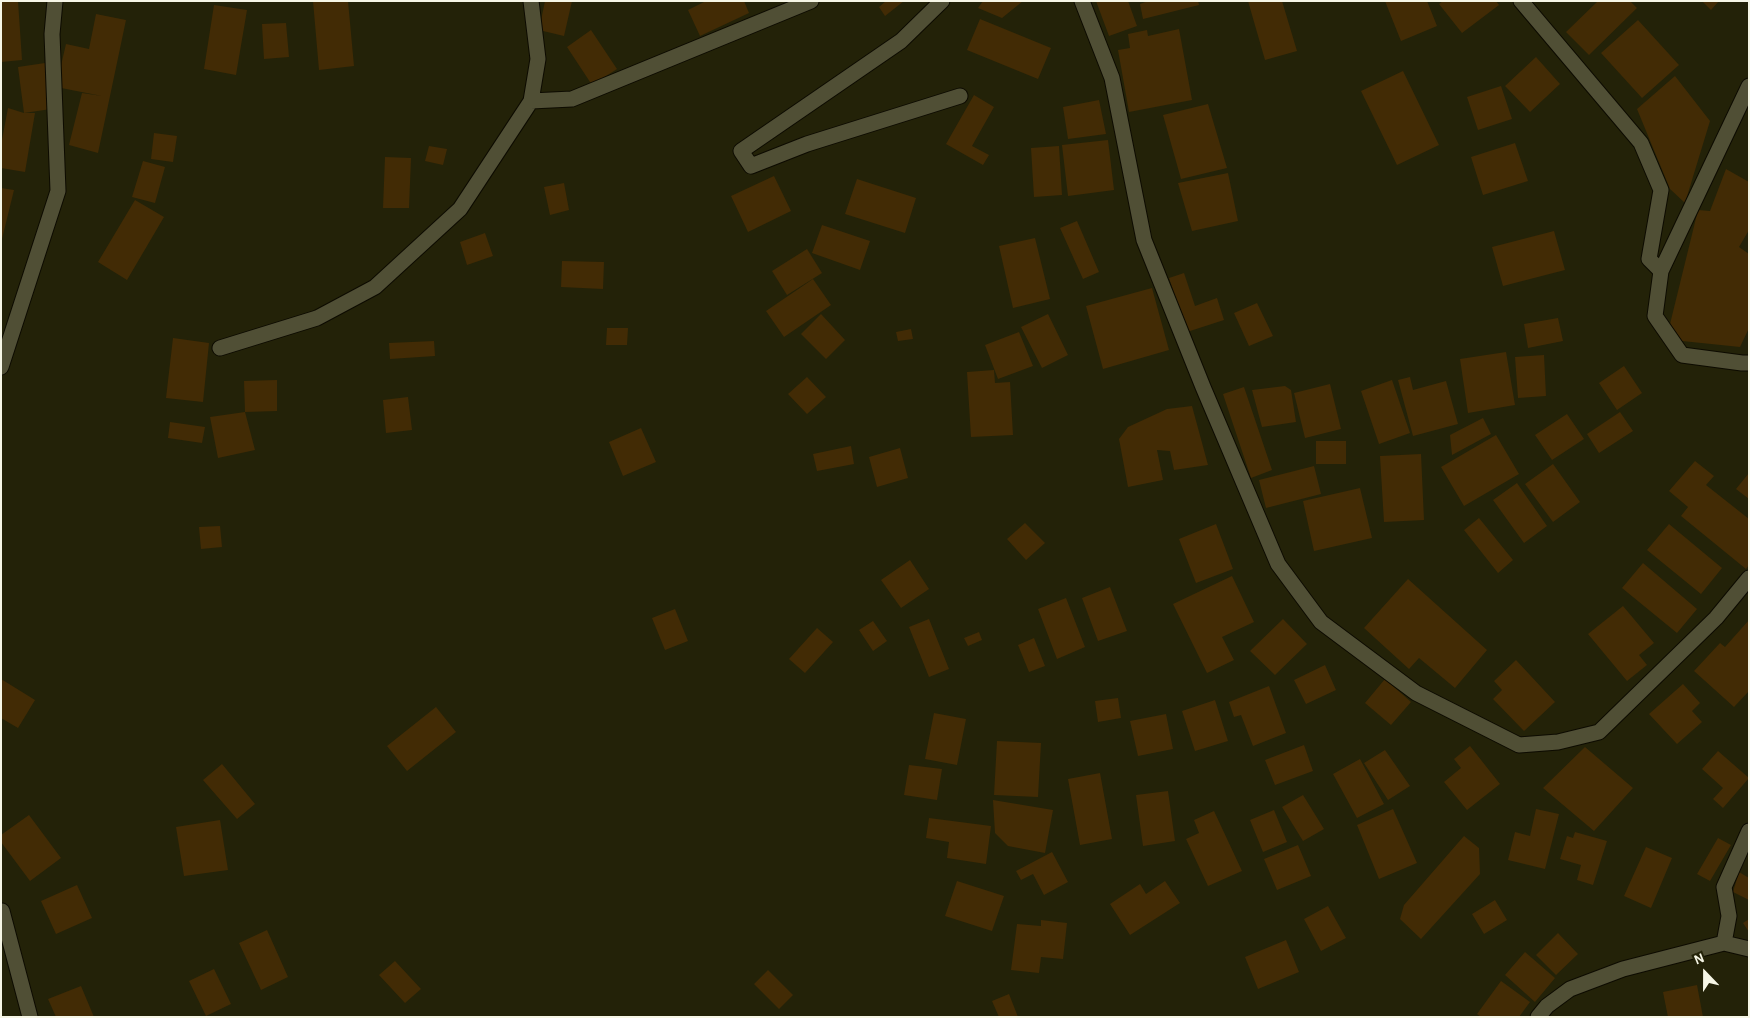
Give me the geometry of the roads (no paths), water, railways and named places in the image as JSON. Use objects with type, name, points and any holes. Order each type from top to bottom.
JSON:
[{"type":"street","points":[[1,367],[58,191],[52,34],[55,1]]},
{"type":"street","points":[[220,348],[317,318],[375,288],[460,209],[531,101],[538,59],[531,1]]},
{"type":"street","points":[[531,101],[572,99],[811,1]]},
{"type":"street","points":[[942,1],[901,41],[740,151],[751,166],[807,144],[960,96]]},
{"type":"street","points":[[1082,1],[1112,78],[1144,240],[1203,387],[1278,564],[1321,622],[1416,693],[1519,745],[1558,742],[1599,732],[1716,618],[1749,578]]},
{"type":"street","points":[[1521,1],[1641,143],[1661,190],[1649,259],[1661,271]]},
{"type":"street","points":[[1749,86],[1661,271],[1656,316],[1682,355],[1749,363]]},
{"type":"street","points":[[1724,943],[1730,916],[1724,887],[1749,831]]},
{"type":"street","points":[[2,911],[30,1017]]},
{"type":"street","points":[[1538,1017],[1547,1006],[1570,989],[1623,969],[1724,943],[1749,949]]}]
